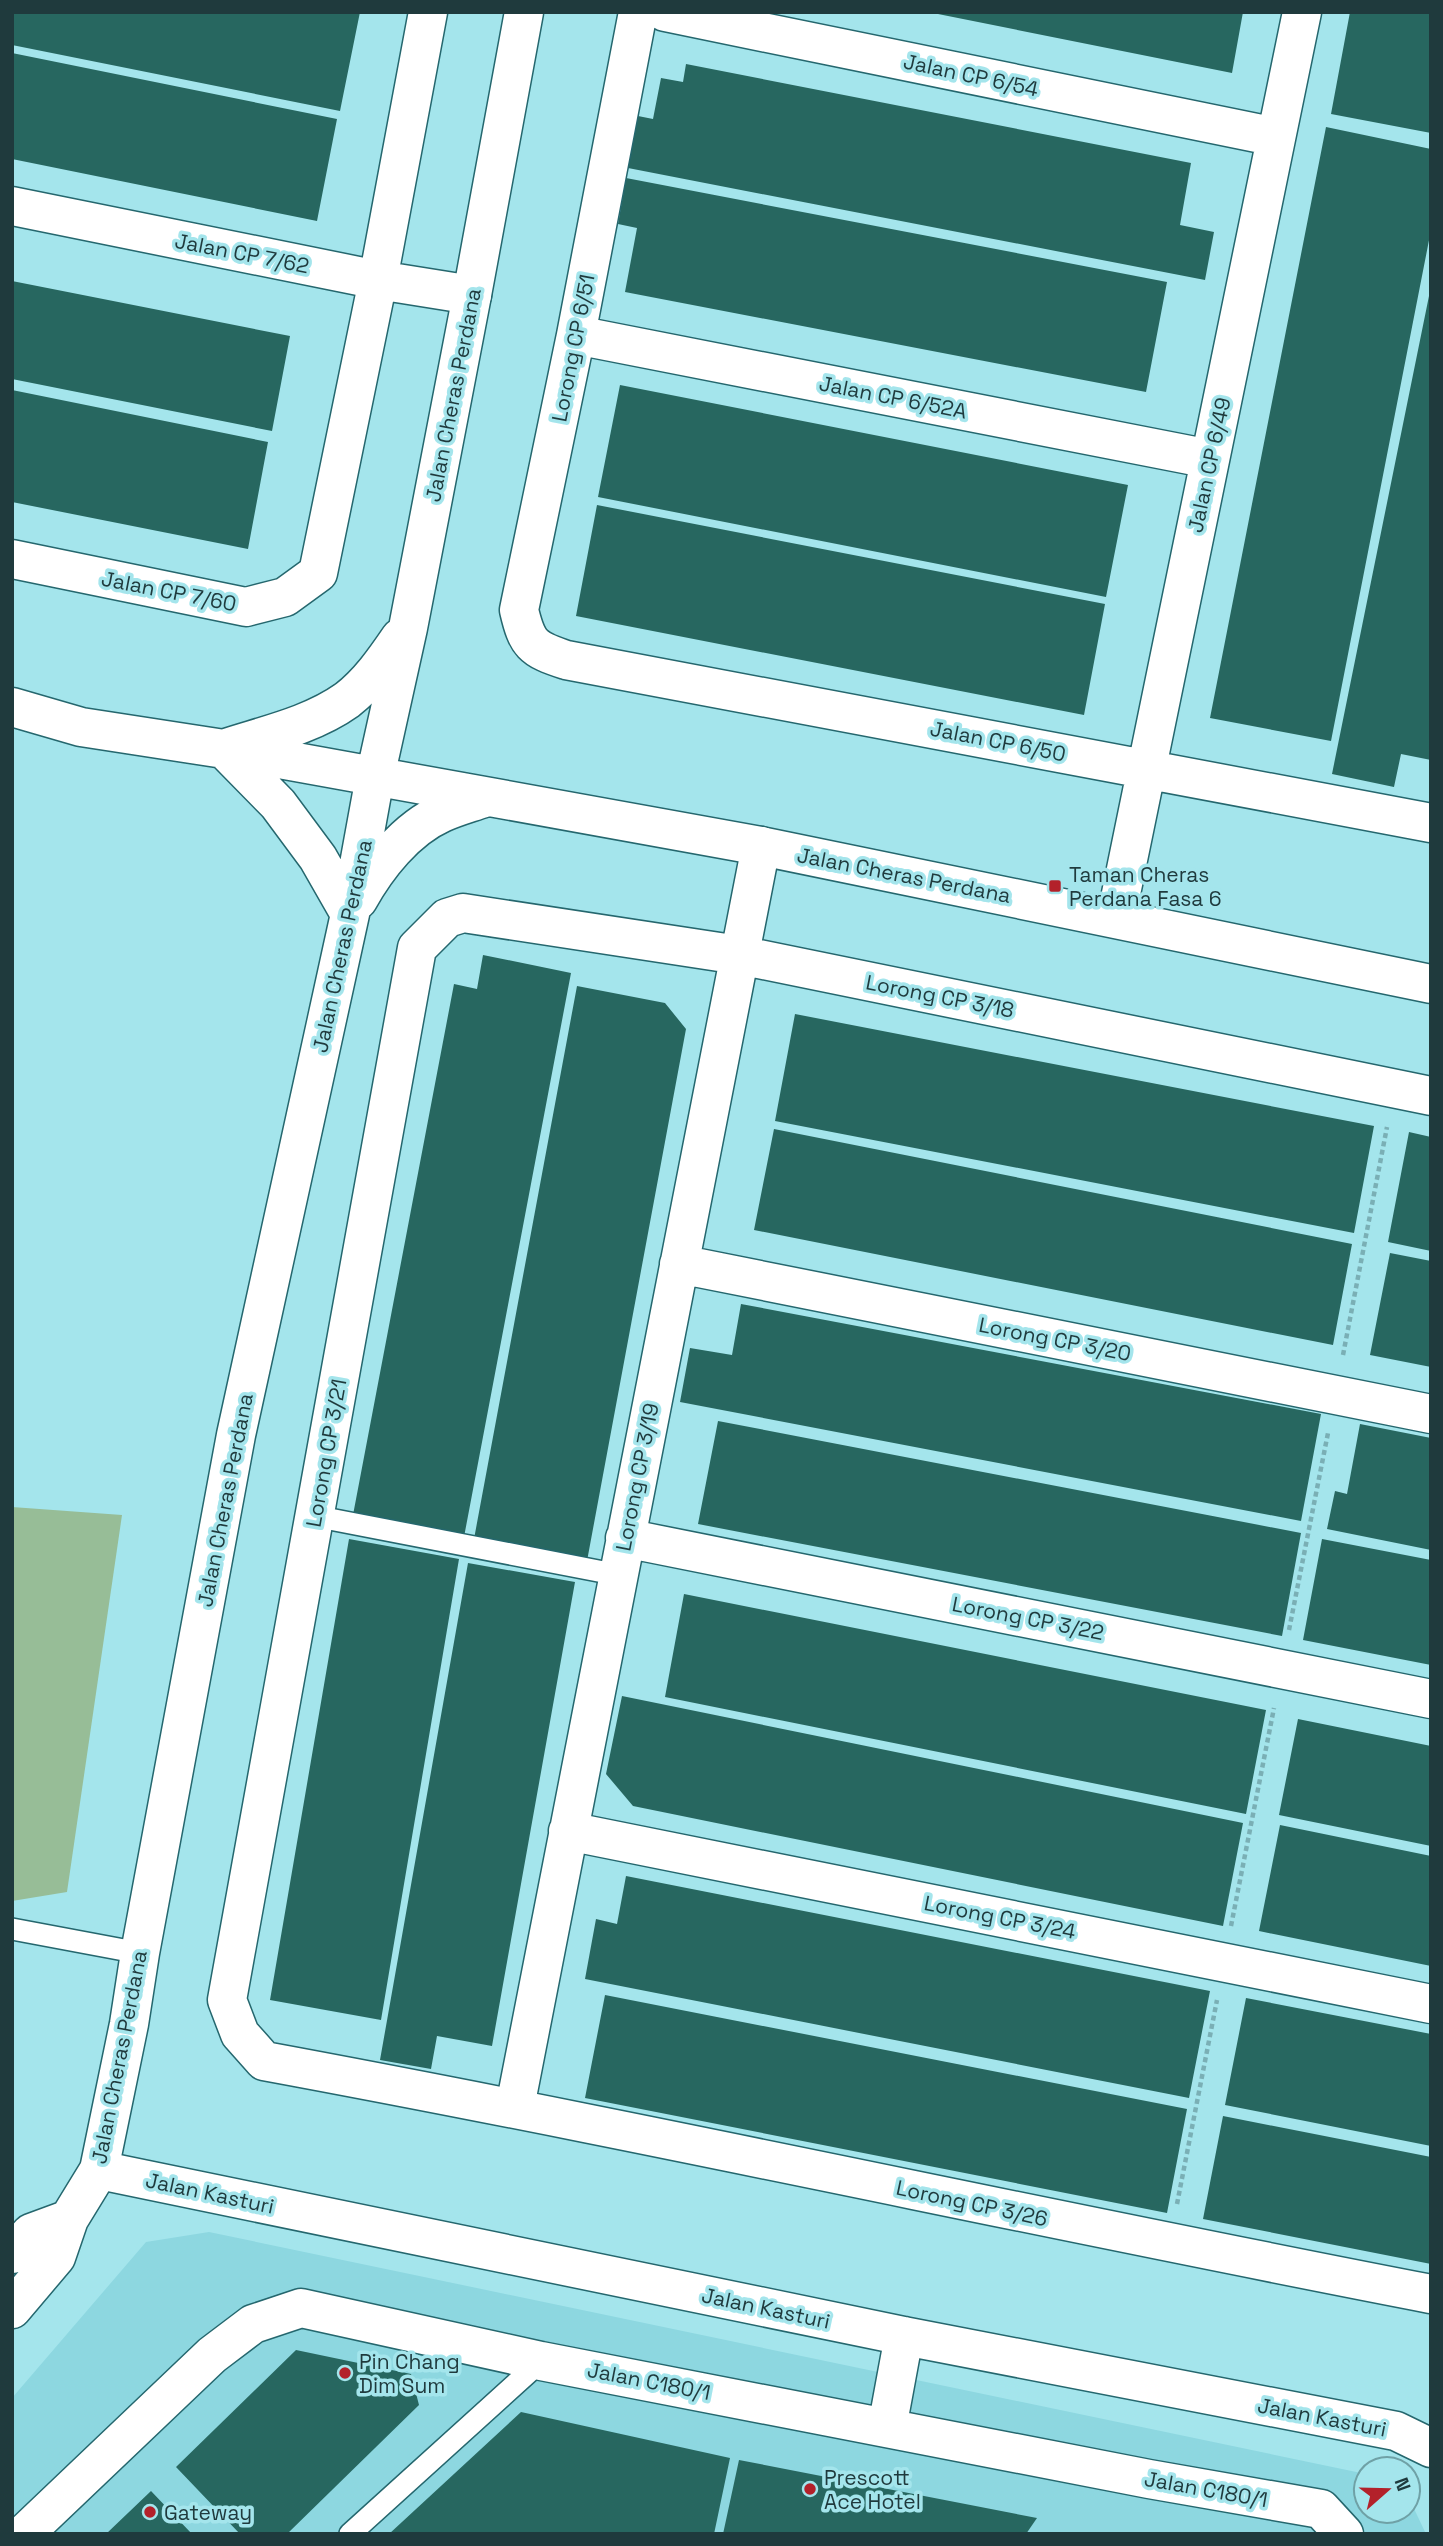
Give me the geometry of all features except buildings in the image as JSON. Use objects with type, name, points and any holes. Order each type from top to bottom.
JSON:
[{"type":"street","points":[[379,280],[428,12]]},
{"type":"street","name":"Jalan Cheras Perdana","points":[[12,2309],[56,2257],[69,2219],[99,2170],[236,1435],[350,914],[375,777],[408,628],[524,12]]},
{"type":"street","name":"Lorong CP 6/51","points":[[566,660],[541,652],[532,645],[525,634],[519,610],[576,335],[638,12]]},
{"type":"street","name":"Jalan CP 6/54","points":[[665,12],[1276,137]]},
{"type":"street","name":"Jalan CP 6/49","points":[[1116,918],[1302,12]]},
{"type":"street","name":"Jalan CP 7/62","points":[[12,206],[379,280],[472,295]]},
{"type":"street","name":"Jalan CP 7/60","points":[[12,559],[246,607],[285,597],[318,573],[379,280]]},
{"type":"street","name":"Jalan CP 6/52A","points":[[576,335],[1210,459]]},
{"type":"street","points":[[350,914],[318,858],[278,804],[224,749],[305,722],[347,700],[377,671],[408,628]]},
{"type":"street","name":"Jalan CP 6/50","points":[[566,660],[1431,823]]},
{"type":"street","name":"Jalan Cheras Perdana","points":[[12,707],[81,727],[224,749],[761,846],[1431,984]]},
{"type":"street","points":[[350,914],[375,870],[405,839],[440,814],[485,797]]},
{"type":"street","name":"Lorong CP 3/19","points":[[515,2108],[761,846]]},
{"type":"street","name":"Lorong CP 3/18","points":[[447,918],[463,913],[739,955],[1431,1096]]},
{"type":"street","name":"Lorong CP 3/21","points":[[227,2000],[417,948],[447,918]]},
{"type":"street","name":"Lorong CP 3/20","points":[[679,1264],[1431,1414]]},
{"type":"street","name":"Lorong CP 3/22","points":[[625,1538],[1431,1699]]},
{"type":"street","name":"Lorong CP 3/24","points":[[568,1831],[1431,2004]]},
{"type":"street","name":"Lorong CP 3/26","points":[[227,2000],[240,2034],[264,2061],[515,2108],[1170,2244],[1431,2294]]},
{"type":"street","name":"Jalan Kasturi","points":[[99,2170],[904,2336],[1396,2431],[1431,2448]]},
{"type":"street","points":[[12,2254],[31,2233],[69,2219]]},
{"type":"street","name":"Jalan C180/1","points":[[24,2534],[212,2355],[253,2323],[301,2308],[541,2361],[1321,2509],[1345,2534]]},
{"type":"street","points":[[887,2428],[904,2336]]},
{"type":"lane","points":[[314,1516],[619,1576]]},
{"type":"lane","points":[[12,1929],[139,1953]]},
{"type":"lane","points":[[349,2534],[541,2361]]},
{"type":"shaded area","points":[[209,2232],[1352,2471],[1352,2525],[1422,2525],[1426,2534],[12,2534],[12,2398],[146,2242]]},
{"type":"green space","points":[[12,1507],[122,1515],[67,1892],[12,1901]]},
{"type":"place","name":"Taman Cheras Perdana Fasa 6","points":[[1055,886]]},
{"type":"place","name":"Pin Chang Dim Sum","points":[[345,2373]]},
{"type":"place","name":"Prescott Ace Hotel","points":[[810,2489]]},
{"type":"place","name":"Gateway","points":[[150,2512]]}]
